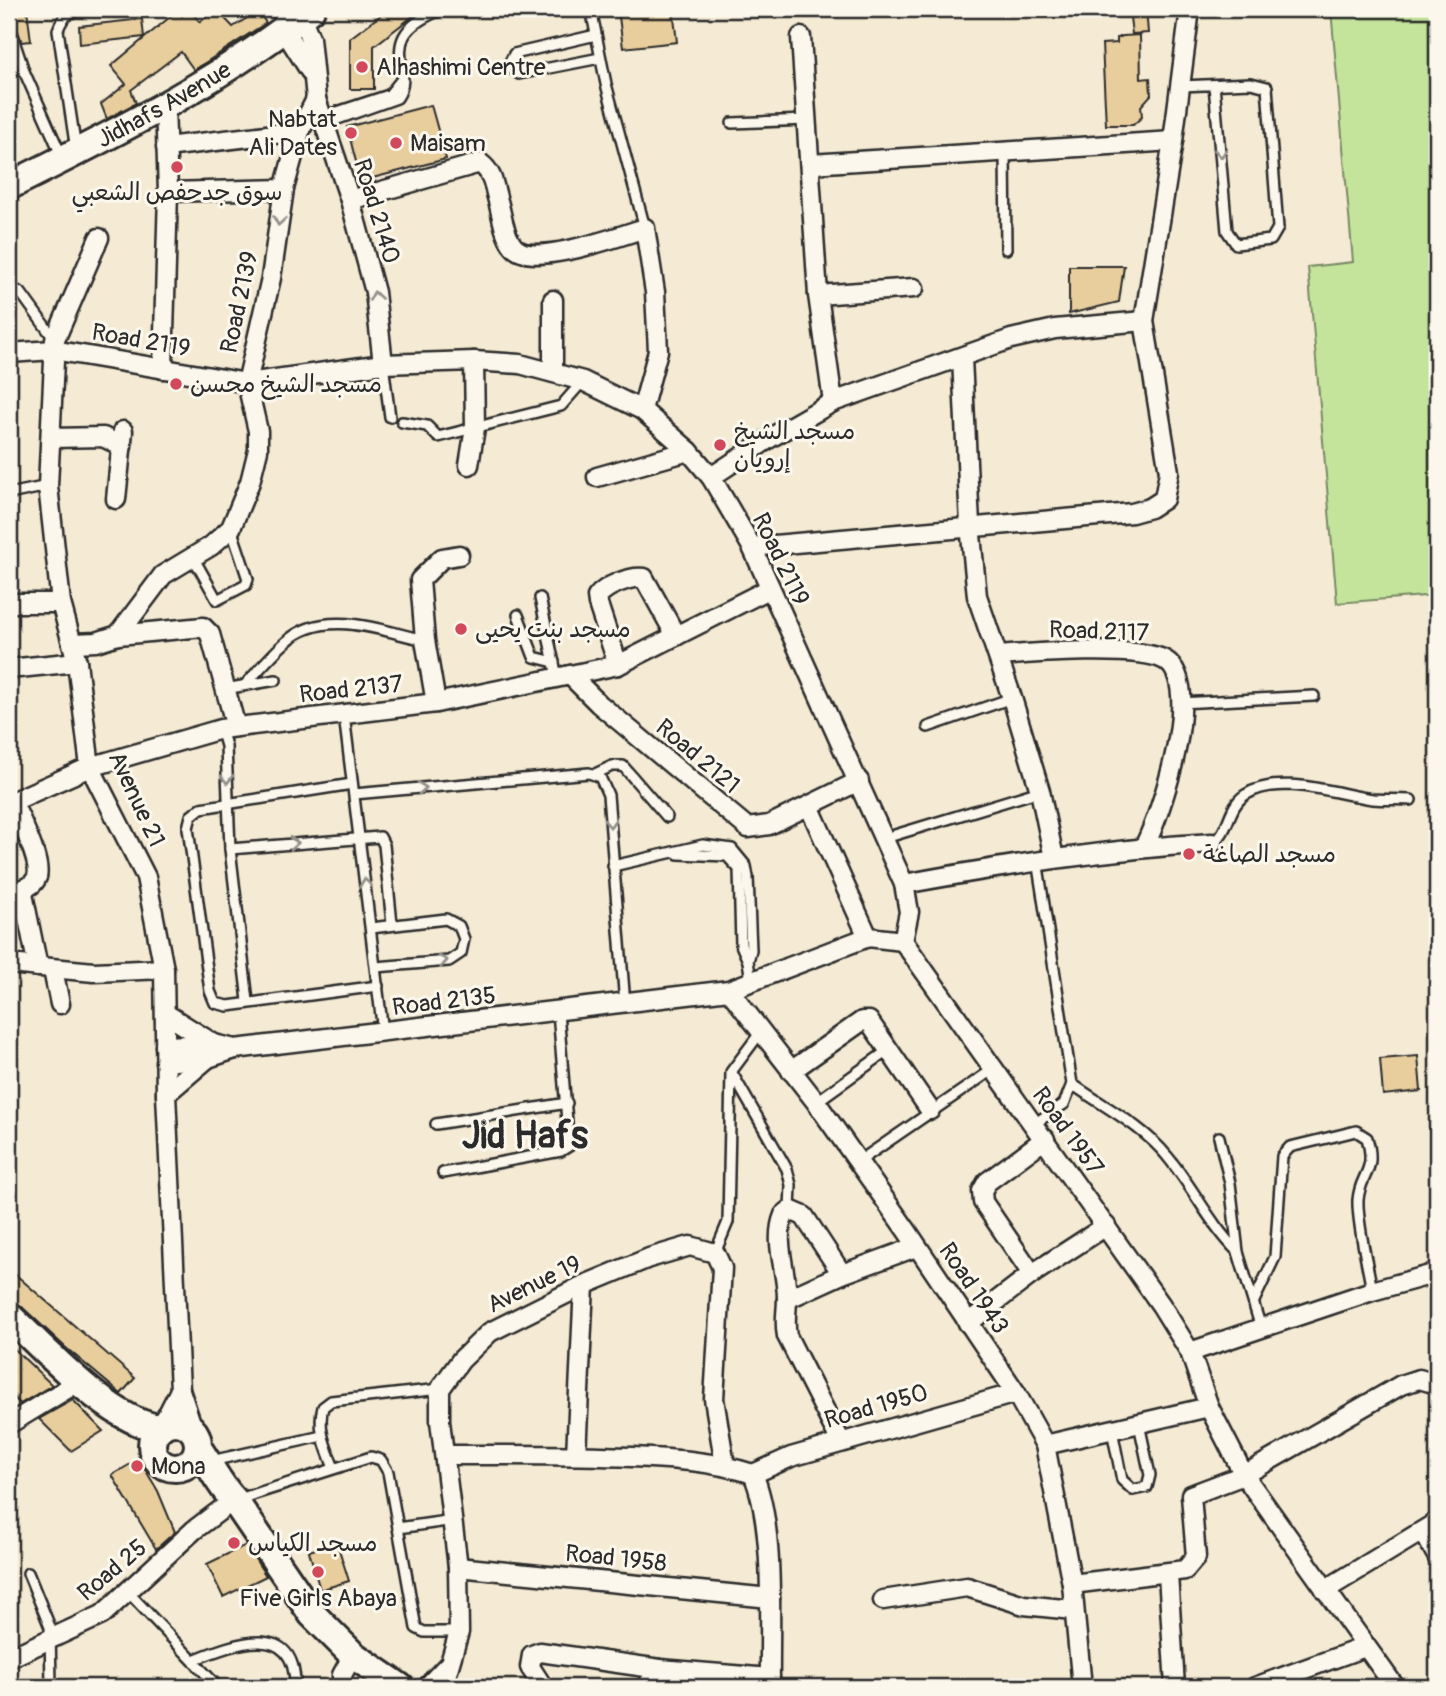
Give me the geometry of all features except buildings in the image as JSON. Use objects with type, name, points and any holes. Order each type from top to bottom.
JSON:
[{"type":"street","points":[[752,547],[970,525],[1132,513],[1150,508],[1164,499],[1169,472],[1144,321],[1173,141],[1190,9]]},
{"type":"street","name":"Jidhafs Avenue","points":[[10,183],[165,105],[292,18]]},
{"type":"street","name":"Road 2140","points":[[292,18],[350,200],[375,292],[383,363]]},
{"type":"street","points":[[801,37],[818,295],[833,402]]},
{"type":"street","name":"Road 2139","points":[[231,528],[250,482],[258,450],[258,431],[247,383],[271,278],[284,189],[300,131],[316,99]]},
{"type":"street","points":[[163,369],[168,192],[165,105]]},
{"type":"street","points":[[166,147],[300,131]]},
{"type":"street","points":[[810,164],[1173,141]]},
{"type":"street","points":[[350,200],[480,163],[491,174],[509,239],[515,249],[524,254],[553,253],[645,228],[654,292],[658,351],[642,410]]},
{"type":"street","points":[[168,192],[284,189]]},
{"type":"street","name":"Avenue 21","points":[[99,238],[54,345],[48,486],[61,603],[76,652],[90,767],[146,877],[164,970],[166,1094],[180,1390],[200,1447]]},
{"type":"street","points":[[818,295],[914,288]]},
{"type":"street","points":[[553,300],[553,372]]},
{"type":"street","points":[[711,477],[770,438],[833,402],[1011,339],[1055,330],[1144,321]]},
{"type":"street","name":"Road 2119","points":[[9,353],[54,345],[163,369],[247,383],[383,363],[474,361],[520,364],[583,381],[642,410],[689,451],[711,477],[752,547],[904,884],[909,912],[903,941]]},
{"type":"street","points":[[962,358],[970,525],[977,596],[1000,656],[1040,791],[1045,859]]},
{"type":"street","points":[[469,465],[475,428],[474,361]]},
{"type":"street","points":[[51,438],[122,439],[116,499]]},
{"type":"street","points":[[597,477],[689,451]]},
{"type":"street","points":[[118,635],[163,575],[193,557],[231,528]]},
{"type":"street","points":[[436,703],[425,640],[420,580],[442,558],[459,555]]},
{"type":"street","points":[[618,665],[598,604],[597,597],[602,590],[637,577],[644,578],[676,636]]},
{"type":"street","name":"Road 2137","points":[[11,802],[90,767],[228,728],[436,703],[560,671],[618,665],[769,589]]},
{"type":"street","points":[[9,603],[61,603]]},
{"type":"street","points":[[9,669],[76,652],[118,635],[203,627],[210,634],[225,689],[228,728]]},
{"type":"street","name":"Road 2117","points":[[1000,656],[1045,652],[1159,657],[1176,670],[1180,731],[1160,813],[1144,847]]},
{"type":"street","name":"Road 2121","points":[[560,671],[740,824],[758,828],[810,807],[859,781]]},
{"type":"street","points":[[11,802],[37,863],[37,877],[32,885],[16,892],[60,1004]]},
{"type":"street","points":[[810,807],[868,937]]},
{"type":"street","points":[[904,884],[1045,859],[1144,847],[1212,843]]},
{"type":"street","points":[[729,990],[868,937],[903,941]]},
{"type":"street","name":"Road 1957","points":[[903,941],[992,1070],[1106,1226],[1190,1352],[1209,1407],[1244,1475],[1395,1687]]},
{"type":"street","points":[[9,964],[46,968],[164,970]]},
{"type":"street","name":"Road 2135","points":[[211,1051],[729,990]]},
{"type":"street","name":"Road 1943","points":[[729,990],[816,1102],[1016,1393],[1045,1445],[1072,1584],[1082,1687]]},
{"type":"street","points":[[166,1014],[211,1051]]},
{"type":"street","points":[[791,1071],[862,1020],[869,1021],[930,1110]]},
{"type":"street","points":[[165,1054],[211,1051]]},
{"type":"street","points":[[166,1094],[211,1051]]},
{"type":"street","points":[[1032,1274],[983,1202],[982,1191],[987,1182],[1045,1139]]},
{"type":"street","points":[[841,1442],[787,1336],[783,1317],[787,1299],[780,1247],[782,1220],[790,1210],[804,1216],[842,1274]]},
{"type":"street","points":[[968,1323],[1032,1274],[1106,1226]]},
{"type":"street","name":"Avenue 19","points":[[440,1389],[461,1360],[490,1332],[584,1285],[649,1258],[690,1246],[715,1253]]},
{"type":"street","points":[[787,1299],[842,1274],[916,1247]]},
{"type":"street","points":[[715,1253],[722,1268],[714,1399],[725,1465]]},
{"type":"street","points":[[1190,1352],[1437,1273]]},
{"type":"street","points":[[576,1455],[584,1285]]},
{"type":"street","points":[[9,1316],[89,1389],[132,1421],[160,1428],[175,1422],[200,1447],[228,1494],[313,1614],[353,1654],[400,1687]]},
{"type":"street","points":[[1072,1584],[1185,1570],[1196,1557],[1191,1495],[1244,1475],[1401,1385],[1419,1379],[1437,1384]]},
{"type":"street","points":[[9,1424],[89,1389]]},
{"type":"street","points":[[89,1389],[117,1424],[167,1462],[202,1483],[228,1494]]},
{"type":"street","points":[[440,1389],[440,1421],[458,1567],[459,1632],[443,1687]]},
{"type":"street","name":"Avenue 21","points":[[160,1428],[180,1390]]},
{"type":"street","name":"Road 1950","points":[[753,1474],[781,1460],[1016,1393]]},
{"type":"street","points":[[1045,1445],[1209,1407]]},
{"type":"street","points":[[160,1428],[152,1445],[167,1462]]},
{"type":"street","points":[[167,1462],[194,1459],[200,1447]]},
{"type":"street","points":[[445,1455],[576,1455],[725,1465],[753,1474],[762,1495],[770,1598],[770,1682],[540,1652],[532,1655],[530,1667],[543,1687]]},
{"type":"street","name":"Road 25","points":[[9,1658],[102,1615],[129,1593],[228,1494]]},
{"type":"street","points":[[1325,1591],[1437,1522]]},
{"type":"street","name":"Road 1958","points":[[458,1567],[770,1598]]},
{"type":"street","points":[[1168,1574],[1175,1687]]},
{"type":"street","points":[[883,1601],[967,1587],[1024,1605],[1073,1610]]},
{"type":"street","points":[[1255,1687],[1364,1647]]},
{"type":"street","points":[[342,1687],[342,1675],[353,1654]]},
{"type":"street","points":[[427,1687],[447,1667]]},
{"type":"street","points":[[646,1687],[660,1669]]},
{"type":"lane","points":[[69,155],[58,30],[68,13],[88,9]]},
{"type":"lane","points":[[323,121],[389,95],[401,80],[401,41],[425,16],[443,9]]},
{"type":"lane","points":[[591,9],[600,58],[645,228]]},
{"type":"lane","points":[[9,26],[24,71],[69,155]]},
{"type":"lane","points":[[596,35],[514,54],[508,66],[519,74],[600,58]]},
{"type":"lane","points":[[1181,86],[1214,85],[1261,84],[1269,92],[1278,228],[1272,240],[1236,244],[1227,231],[1214,85]]},
{"type":"lane","points":[[732,123],[807,120]]},
{"type":"lane","points":[[1005,152],[1006,249]]},
{"type":"lane","points":[[9,286],[21,293],[54,345]]},
{"type":"lane","points":[[383,363],[390,416]]},
{"type":"lane","points":[[402,422],[427,426],[438,437],[561,406],[583,381]]},
{"type":"lane","points":[[9,494],[48,486]]},
{"type":"lane","points":[[193,557],[217,600],[246,585],[248,579],[231,528]]},
{"type":"lane","points":[[540,598],[560,671]]},
{"type":"lane","points":[[518,615],[534,657],[560,671]]},
{"type":"lane","points":[[245,685],[286,641],[324,624],[339,622],[425,640]]},
{"type":"lane","points":[[225,689],[276,680]]},
{"type":"lane","points":[[1180,703],[1314,696]]},
{"type":"lane","points":[[928,727],[1012,698]]},
{"type":"lane","points":[[344,716],[383,1032]]},
{"type":"lane","points":[[228,728],[226,746],[230,849],[248,1001]]},
{"type":"lane","points":[[354,794],[595,774],[622,766],[667,817]]},
{"type":"lane","points":[[595,774],[606,788],[625,1004]]},
{"type":"lane","points":[[352,784],[228,803],[195,811],[188,828],[212,999],[223,1006],[378,986]]},
{"type":"lane","points":[[1212,843],[1221,836],[1235,804],[1242,797],[1262,788],[1343,791],[1373,799],[1411,800]]},
{"type":"lane","points":[[885,838],[1040,791]]},
{"type":"lane","points":[[230,849],[375,836],[383,840],[392,924]]},
{"type":"lane","points":[[613,866],[703,845],[721,845],[740,857],[748,877],[751,950],[748,961],[751,981]]},
{"type":"lane","points":[[1034,1124],[1064,1104],[1072,1084],[1045,859]]},
{"type":"lane","points":[[371,928],[392,924],[454,921],[463,932],[461,953],[449,961],[376,967]]},
{"type":"lane","points":[[443,1173],[565,1150],[570,1141],[558,1012]]},
{"type":"lane","points":[[715,1253],[727,1222],[731,1072],[760,1033]]},
{"type":"lane","points":[[816,1102],[890,1049]]},
{"type":"lane","points":[[857,1163],[930,1110],[992,1070]]},
{"type":"lane","points":[[731,1072],[786,1169],[791,1185],[790,1210]]},
{"type":"lane","points":[[1072,1084],[1151,1140],[1167,1156],[1220,1234],[1238,1252]]},
{"type":"lane","points":[[436,1124],[567,1103]]},
{"type":"lane","points":[[1254,1301],[1275,1257],[1282,1156],[1290,1147],[1356,1131],[1367,1138],[1372,1154],[1371,1168],[1358,1200],[1372,1292]]},
{"type":"lane","points":[[1219,1137],[1230,1183],[1238,1252],[1245,1284],[1254,1301],[1261,1328]]},
{"type":"lane","points":[[334,1468],[319,1420],[323,1407],[331,1401],[440,1389]]},
{"type":"lane","points":[[1112,1430],[1122,1480],[1133,1490],[1147,1487],[1150,1475],[1139,1424]]},
{"type":"lane","points":[[200,1447],[322,1436]]},
{"type":"lane","points":[[228,1494],[372,1457],[381,1460],[388,1472],[416,1628],[424,1632],[459,1632]]},
{"type":"lane","points":[[398,1528],[454,1520]]},
{"type":"lane","points":[[1419,1533],[1437,1566]]},
{"type":"lane","points":[[28,1573],[44,1609],[51,1640],[51,1687]]},
{"type":"lane","points":[[129,1593],[218,1687]]},
{"type":"lane","points":[[193,1660],[240,1642],[270,1642],[291,1661],[296,1673],[295,1687]]},
{"type":"green space","points":[[1331,9],[1437,9],[1437,595],[1337,603],[1308,267],[1353,262]]},
{"type":"place","name":"Alhashimi Centre","points":[[362,67]]},
{"type":"place","name":"Nabtat Ali Dates","points":[[351,133]]},
{"type":"place","name":"Maisam","points":[[396,143]]},
{"type":"place","name":"سوق جدحفص الشعبي","points":[[177,167]]},
{"type":"place","name":"مسجد الشيخ محسن","points":[[176,384]]},
{"type":"place","name":"مسجد الشيخ إرويان","points":[[720,445]]},
{"type":"place","name":"مسجد بنت يحيى","points":[[461,629]]},
{"type":"place","name":"مسجد الصاغة","points":[[1189,854]]},
{"type":"place","name":"Mona","points":[[137,1466]]},
{"type":"place","name":"مسجد الكياس","points":[[234,1543]]},
{"type":"place","name":"Five Girls Abaya","points":[[318,1572]]},
{"type":"district","name":"Jid Hafs","points":[[525,1135]]}]
